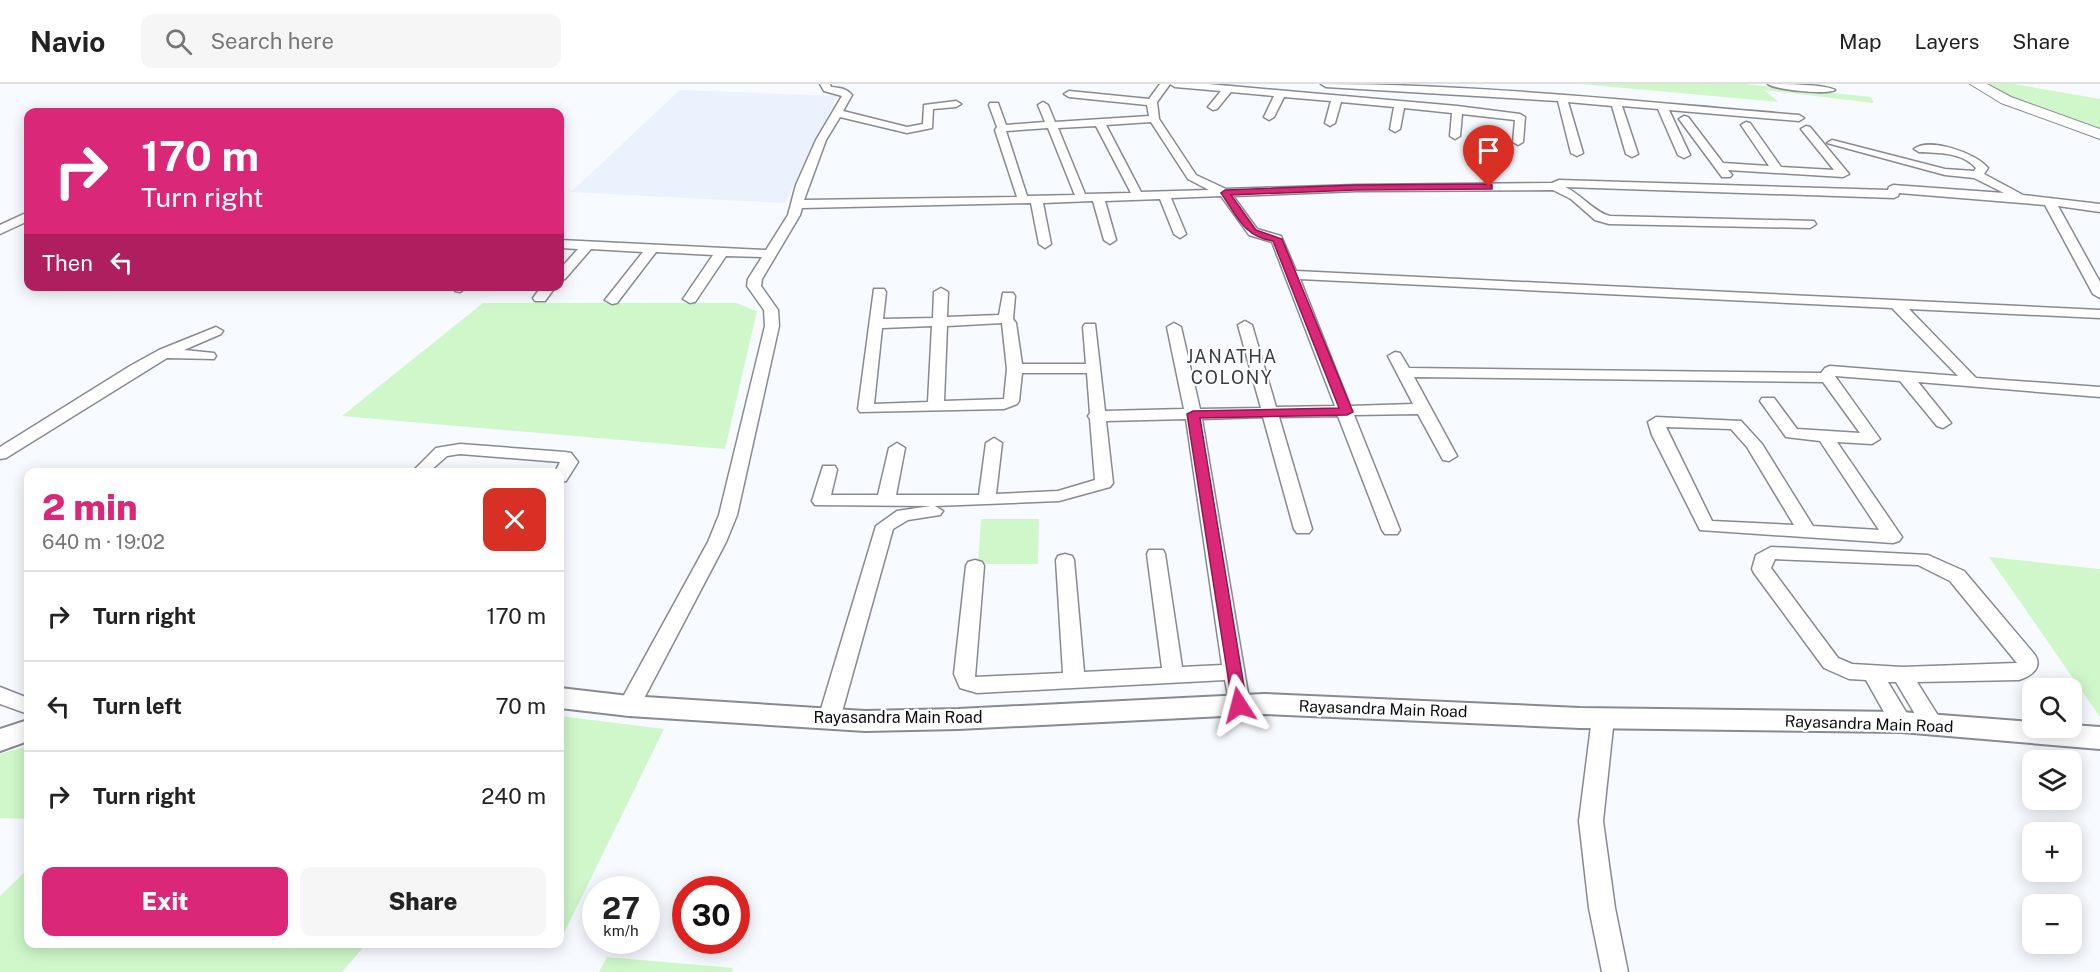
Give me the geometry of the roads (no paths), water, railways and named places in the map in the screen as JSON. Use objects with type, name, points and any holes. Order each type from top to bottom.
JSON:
[{"type":"main road","points":[[1977,84],[2006,100],[2100,134]]},
{"type":"street","points":[[629,706],[717,542],[728,515],[772,326],[771,310],[754,286],[755,279],[794,214],[802,185],[821,140],[847,94],[827,89],[825,84]]},
{"type":"street","points":[[1165,84],[1152,102],[1154,119],[1192,177],[1225,193],[1253,232],[1263,237],[1277,239],[1347,412],[1391,530]]},
{"type":"street","points":[[1175,84],[1457,109],[1520,117],[1518,142]]},
{"type":"street","points":[[1326,84],[1562,98],[1799,117]]},
{"type":"street","points":[[1773,84],[1830,90]]},
{"type":"street","points":[[1214,106],[1227,90]]},
{"type":"street","points":[[1069,94],[1152,102]]},
{"type":"street","points":[[1269,117],[1280,94]]},
{"type":"street","points":[[1562,98],[1577,153]]},
{"type":"street","points":[[1330,123],[1337,99]]},
{"type":"street","points":[[1616,103],[1632,154]]},
{"type":"street","points":[[836,113],[912,130],[928,126],[928,107],[956,104]]},
{"type":"street","points":[[1395,129],[1400,104]]},
{"type":"street","points":[[994,105],[1022,195]]},
{"type":"street","points":[[1043,105],[1080,193]]},
{"type":"street","points":[[1662,107],[1684,155]]},
{"type":"street","points":[[1455,136],[1457,109]]},
{"type":"street","points":[[1002,128],[1154,119]]},
{"type":"street","points":[[1684,119],[1736,189]]},
{"type":"street","points":[[1100,122],[1136,191]]},
{"type":"street","points":[[1746,125],[1778,170]]},
{"type":"street","points":[[1720,166],[1844,174],[1806,129]]},
{"type":"street","points":[[1832,143],[1945,172],[1977,175],[2022,198]]},
{"type":"street","points":[[1919,149],[1944,151],[1964,156],[1981,165],[1982,168],[1977,175]]},
{"type":"street","points":[[797,204],[1036,200],[1356,188],[1555,186],[1565,183],[1736,189],[1894,191],[2022,198],[2100,208]]},
{"type":"street","points":[[1555,186],[1575,196],[1599,217],[1609,220],[1810,224]]},
{"type":"street","points":[[1164,195],[1180,234]]},
{"type":"street","points":[[1098,197],[1110,240]]},
{"type":"street","points":[[1036,200],[1045,244]]},
{"type":"street","points":[[2049,201],[2100,294]]},
{"type":"street","points":[[0,230],[24,218]]},
{"type":"street","points":[[564,244],[770,254]]},
{"type":"street","points":[[564,272],[588,245]]},
{"type":"street","points":[[612,300],[653,248]]},
{"type":"street","points":[[690,300],[722,252]]},
{"type":"street","points":[[1291,275],[2100,314]]},
{"type":"street","points":[[540,298],[546,291]]},
{"type":"street","points":[[879,292],[866,409],[1004,404],[1011,401],[1015,369],[1009,323],[1006,320],[1008,296]]},
{"type":"street","points":[[936,406],[941,292]]},
{"type":"street","points":[[1896,304],[1972,382]]},
{"type":"street","points":[[876,324],[1006,320]]},
{"type":"street","points":[[1245,325],[1304,529]]},
{"type":"street","points":[[829,470],[821,501],[987,500],[1059,496],[1104,483],[1096,416],[1090,327]]},
{"type":"street","points":[[1174,327],[1193,414],[1239,705]]},
{"type":"street","points":[[0,454],[135,369],[164,353],[216,331]]},
{"type":"street","points":[[164,353],[209,356]]},
{"type":"street","points":[[1395,356],[1449,456]]},
{"type":"street","points":[[1015,369],[1093,368]]},
{"type":"street","points":[[1827,378],[1830,371],[2098,394]]},
{"type":"street","points":[[1404,372],[1827,378]]},
{"type":"street","points":[[1905,377],[1943,423]]},
{"type":"street","points":[[1768,401],[1792,434],[1872,439],[1827,378]]},
{"type":"street","points":[[1096,416],[1423,409]]},
{"type":"street","points":[[1807,532],[1754,444],[1735,424],[1656,422],[1660,435],[1706,526],[1807,532],[1893,537],[1826,437]]},
{"type":"street","points":[[987,500],[994,442]]},
{"type":"street","points":[[886,500],[897,448]]},
{"type":"street","points":[[424,468],[442,452],[460,449],[565,457],[570,462],[564,471]]},
{"type":"street","points":[[829,719],[885,526],[903,515],[916,512],[957,510]]},
{"type":"street","points":[[1771,553],[1921,559],[1957,576],[2028,660],[2027,667],[2019,672],[1902,675],[1872,673],[1849,671],[1831,663],[1761,569],[1763,559],[1771,553]]},
{"type":"street","points":[[1156,554],[1173,675]]},
{"type":"street","points":[[1065,560],[1074,680]]},
{"type":"street","points":[[975,566],[964,674],[967,682],[977,685],[1233,672]]},
{"type":"street","points":[[1872,673],[1901,722]]},
{"type":"street","points":[[1902,675],[1933,725]]},
{"type":"street","points":[[0,695],[24,704]]},
{"type":"street","name":"Rayasandra Main Road","points":[[564,698],[629,706],[829,719],[958,719],[1264,704],[1602,718],[1901,722],[2100,738]]},
{"type":"street","points":[[1602,718],[1591,821],[1602,908],[1615,972]]},
{"type":"street","points":[[0,740],[24,732]]},
{"type":"district","name":"JANATHA COLONY","points":[[1232,366]]}]
